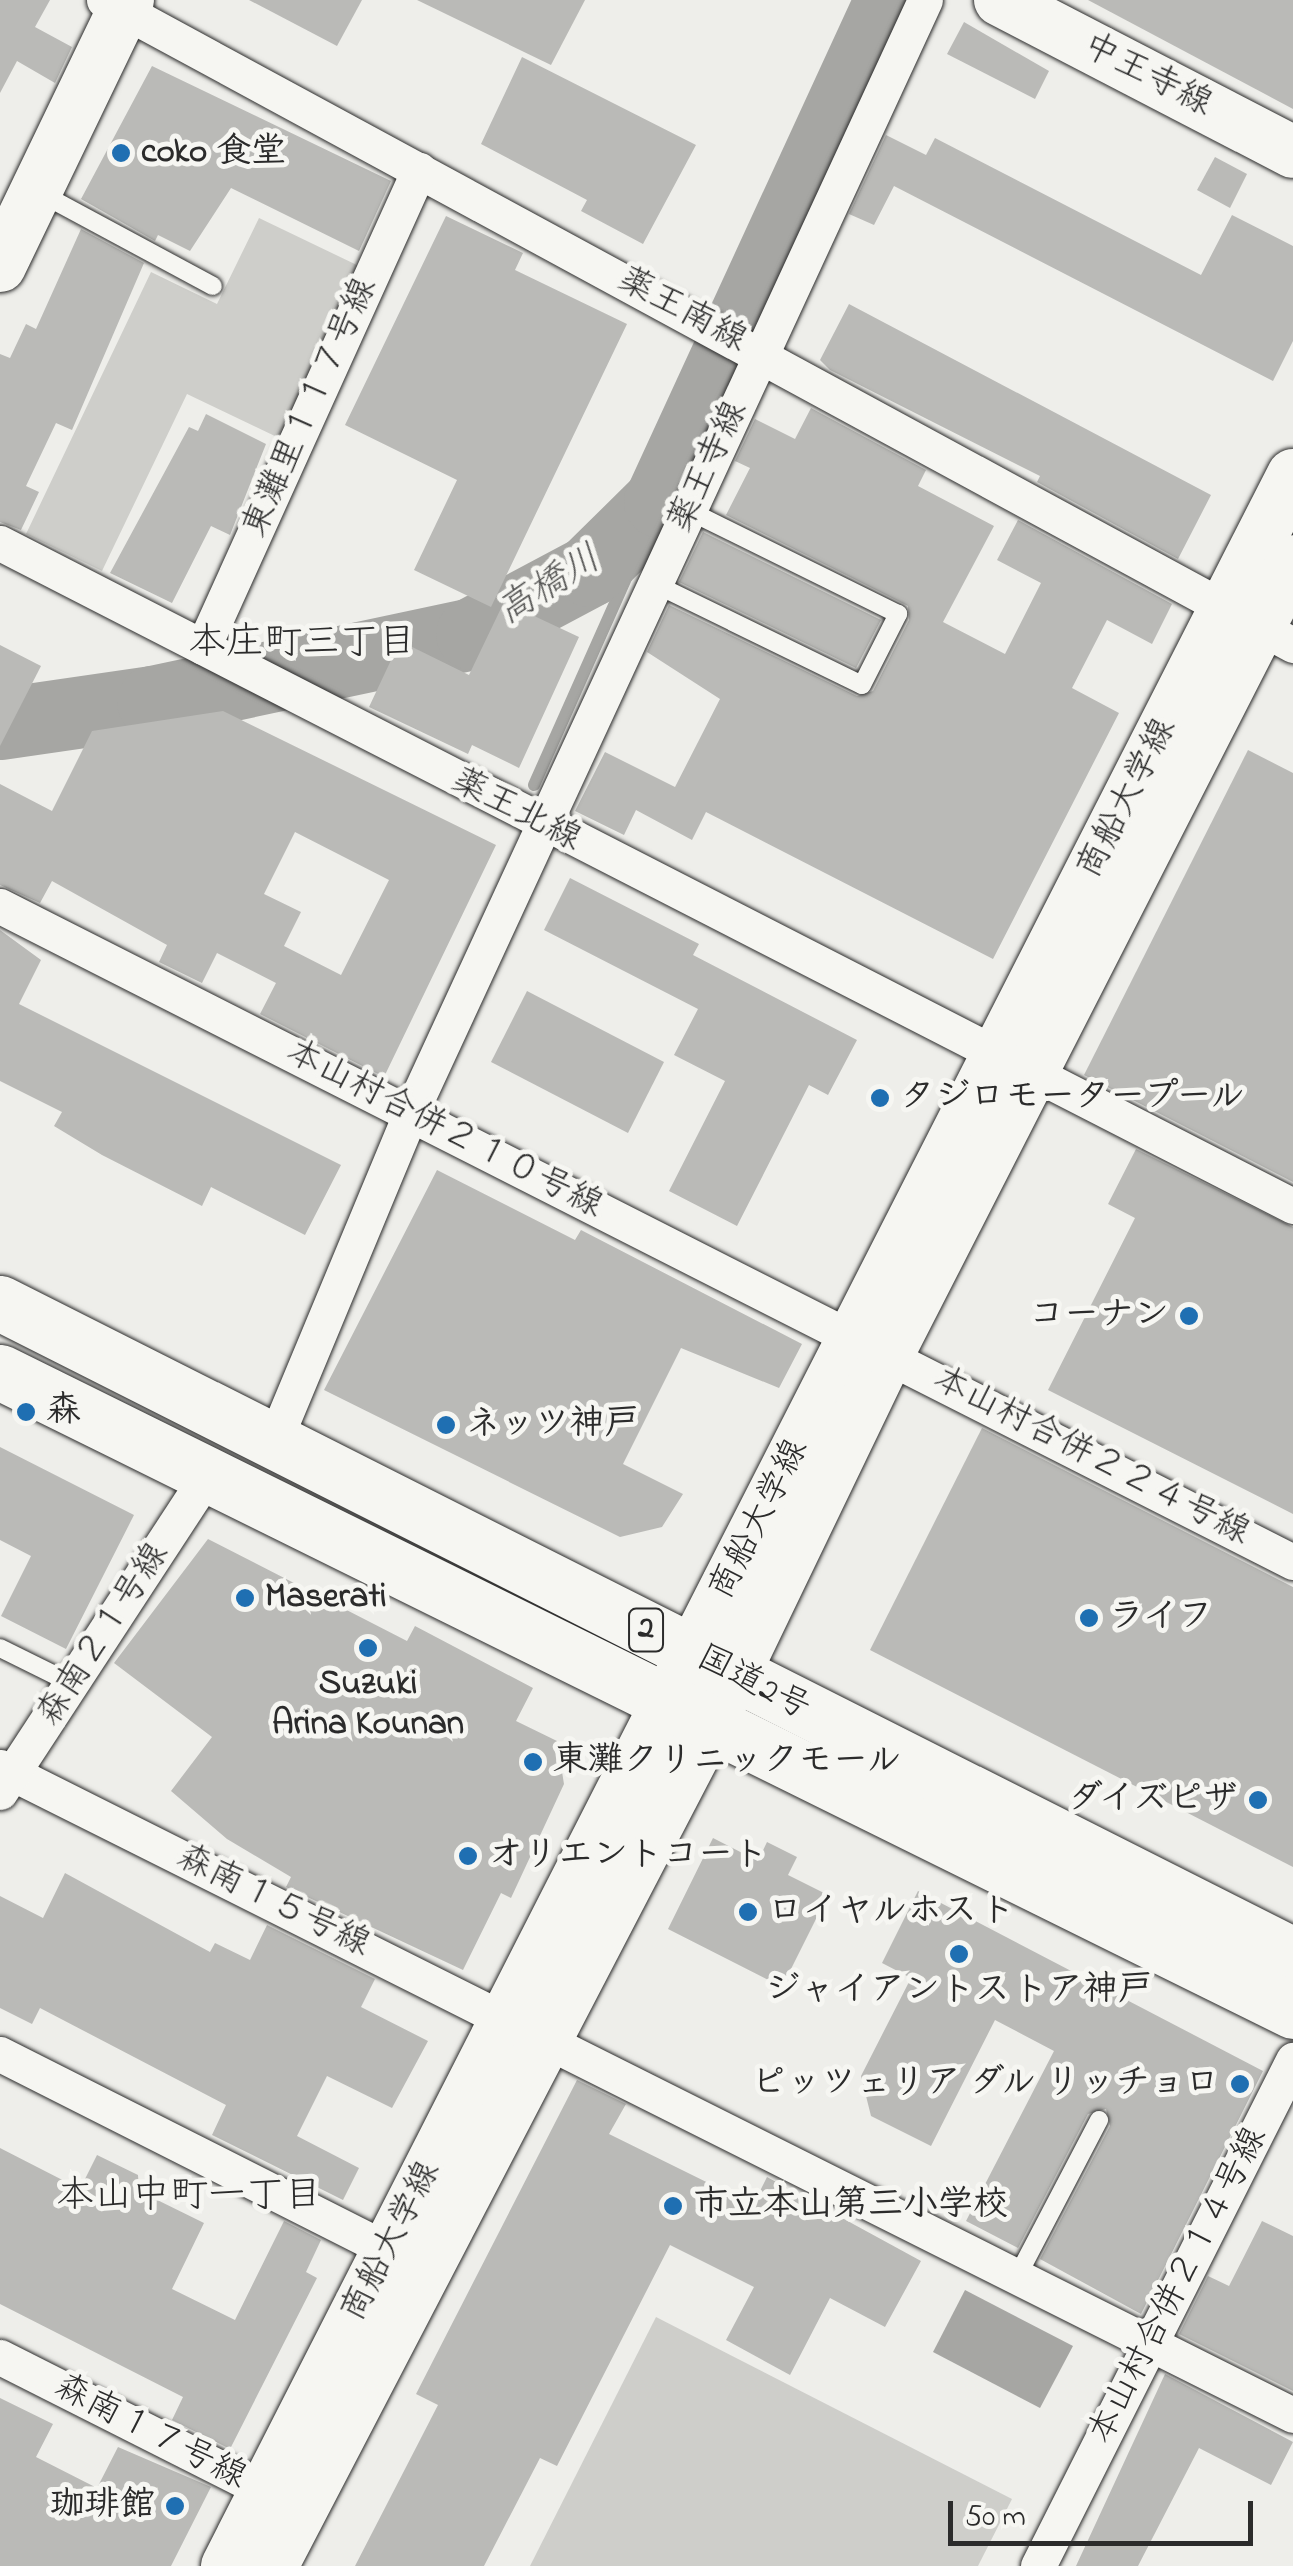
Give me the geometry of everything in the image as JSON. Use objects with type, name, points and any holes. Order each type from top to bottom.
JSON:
[{"type":"highway","name":"国道2号","points":[[0,1303],[275,1439],[702,1686],[1293,2011]]},
{"type":"highway","name":"国道2号","points":[[0,1372],[206,1477],[702,1686],[1293,1955]]},
{"type":"street","name":"薬王寺線","points":[[275,1439],[410,1114],[655,584],[756,351],[925,0]]},
{"type":"street","name":"中王寺線","points":[[1000,0],[1293,152]]},
{"type":"street","name":"薬王南線","points":[[118,3],[1259,626]]},
{"type":"street","points":[[0,266],[118,3]]},
{"type":"street","name":"東灘里１１７号線","points":[[203,647],[420,170]]},
{"type":"street","name":"商船大学線","points":[[1259,626],[1293,475]]},
{"type":"street","name":"薬王北線","points":[[0,543],[544,826],[1293,1206]]},
{"type":"street","name":"商船大学線","points":[[227,2566],[283,2500],[702,1686],[1016,1064],[1293,561]]},
{"type":"street","name":"本山村合併２１０号線","points":[[0,906],[872,1344]]},
{"type":"street","name":"本山村合併２２４号線","points":[[872,1344],[1293,1562]]},
{"type":"street","name":"森南２１号線","points":[[4,1778],[75,1685],[206,1477]]},
{"type":"street","name":"森南１５号線","points":[[4,1778],[526,2027],[1293,2415]]},
{"type":"street","points":[[0,2054],[405,2258]]},
{"type":"street","name":"本山村合併２１４号線","points":[[1038,2566],[1293,2060]]},
{"type":"street","name":"森南１７号線","points":[[0,2357],[283,2500]]},
{"type":"street","name":"商船大学線","points":[[272,2566],[283,2500]]},
{"type":"lane","points":[[35,190],[213,286]]},
{"type":"lane","points":[[655,584],[862,685],[898,614],[688,510]]},
{"type":"lane","points":[[0,1648],[75,1685]]},
{"type":"lane","points":[[1018,2275],[1098,2120]]},
{"type":"shaded area","points":[[259,218],[361,267],[279,438],[187,394],[102,571],[26,534],[151,272],[217,304]]},
{"type":"shaded area","points":[[965,2290],[1073,2346],[1040,2408],[933,2352]]},
{"type":"shaded area","points":[[656,2317],[1012,2499],[978,2566],[530,2566]]},
{"type":"building","points":[[0,0],[50,0],[35,27],[72,47],[55,83],[17,61],[0,93]]},
{"type":"building","points":[[249,0],[362,0],[337,46]]},
{"type":"building","points":[[417,0],[585,0],[551,65]]},
{"type":"building","points":[[1088,0],[1293,0],[1293,109]]},
{"type":"building","points":[[964,22],[1049,71],[1035,99],[947,54]]},
{"type":"building","points":[[522,57],[696,145],[643,244],[581,211],[587,200],[481,144]]},
{"type":"building","points":[[152,66],[391,181],[359,251],[231,188],[190,251],[158,235],[155,241],[81,199]]},
{"type":"building","points":[[886,135],[926,155],[935,138],[1201,275],[1232,215],[1293,246],[1293,341],[1273,381],[894,186],[874,225],[849,214]]},
{"type":"building","points":[[1215,157],[1247,174],[1230,208],[1197,190]]},
{"type":"building","points":[[446,216],[523,253],[515,270],[627,324],[491,607],[414,570],[457,480],[345,425]]},
{"type":"building","points":[[81,229],[144,263],[72,430],[56,423],[26,486],[39,492],[21,530],[0,522],[0,354],[10,358],[26,324],[36,329]]},
{"type":"building","points":[[849,304],[1211,495],[1178,559],[1037,482],[1040,476],[830,370],[820,360]]},
{"type":"building","points":[[811,408],[926,470],[918,486],[994,526],[943,622],[1005,654],[1041,583],[997,560],[1018,520],[1172,604],[1152,644],[1107,620],[1072,688],[1119,713],[993,959],[706,812],[692,840],[636,810],[624,835],[575,811],[605,752],[675,787],[720,699],[647,652],[669,605],[857,696],[873,691],[909,620],[908,606],[726,515],[750,468],[735,461],[755,419],[795,439]]},
{"type":"building","points":[[206,414],[266,444],[230,535],[211,526],[172,603],[110,573],[189,427],[198,431]]},
{"type":"building","points":[[703,532],[881,620],[856,668],[679,582]]},
{"type":"building","points":[[504,602],[579,637],[519,768],[472,745],[468,754],[369,707],[400,641],[469,675]]},
{"type":"building","points":[[0,645],[41,666],[0,746]]},
{"type":"building","points":[[223,711],[496,845],[384,1077],[260,1014],[276,983],[217,953],[202,983],[159,962],[167,945],[52,881],[40,903],[0,885],[0,784],[52,811],[92,731]],"holes":[[[295,832],[389,880],[341,975],[284,946],[301,912],[264,894]]]},
{"type":"building","points":[[1248,750],[1293,773],[1293,1182],[1084,1075]]},
{"type":"building","points":[[570,878],[699,944],[693,955],[857,1040],[828,1095],[809,1085],[737,1226],[669,1191],[725,1081],[674,1055],[698,1009],[544,930]]},
{"type":"building","points":[[0,930],[41,960],[19,1004],[341,1165],[305,1235],[211,1187],[202,1206],[54,1126],[62,1112],[0,1081]]},
{"type":"building","points":[[527,991],[664,1062],[628,1133],[491,1062]]},
{"type":"building","name":"コーナン","points":[[1136,1149],[1293,1227],[1293,1514],[1048,1390],[1135,1218],[1108,1204]]},
{"type":"building","points":[[437,1170],[575,1240],[581,1230],[802,1344],[779,1388],[681,1348],[623,1464],[683,1494],[662,1527],[620,1537],[324,1390]]},
{"type":"building","name":"ライフ","points":[[982,1428],[1293,1587],[1293,1867],[870,1650]]},
{"type":"building","points":[[0,1447],[134,1515],[66,1649],[1,1616],[31,1556],[0,1540]]},
{"type":"building","points":[[208,1539],[407,1641],[415,1626],[533,1688],[516,1721],[557,1741],[564,1784],[511,1898],[501,1893],[463,1970],[286,1887],[291,1877],[227,1839],[171,1791],[212,1737],[114,1663]]},
{"type":"building","name":"ロイヤルホスト","points":[[713,1838],[758,1861],[767,1842],[797,1857],[788,1875],[828,1895],[782,1987],[668,1929]]},
{"type":"building","points":[[65,1873],[210,1952],[215,1943],[250,1960],[267,1925],[375,1979],[361,2007],[428,2041],[392,2108],[327,2076],[297,2136],[359,2168],[343,2200],[212,2135],[226,2105],[40,2008],[32,2024],[0,2008],[0,1896],[43,1918]]},
{"type":"building","points":[[918,1891],[1263,2071],[1141,2314],[1040,2259],[1110,2126],[1106,2109],[1088,2114],[1018,2248],[966,2221],[1054,2051],[995,2020],[931,2146],[871,2116],[861,2076],[911,1978],[882,1963]]},
{"type":"building","points":[[577,2080],[626,2104],[609,2134],[753,2205],[767,2177],[921,2261],[885,2327],[830,2298],[790,2375],[726,2340],[754,2287],[670,2245],[557,2466],[540,2458],[484,2566],[355,2566],[438,2405],[416,2394]]},
{"type":"building","points":[[0,2148],[80,2189],[97,2155],[138,2175],[139,2191],[204,2223],[172,2289],[235,2320],[284,2221],[321,2240],[306,2272],[317,2278],[230,2449],[172,2420],[183,2397],[0,2304]]},
{"type":"building","points":[[1262,2221],[1293,2236],[1293,2391],[1179,2334],[1208,2276],[1229,2286]]},
{"type":"building","points":[[1165,2374],[1293,2442],[1271,2485],[1199,2448],[1138,2566],[1076,2566]]},
{"type":"building","points":[[0,2398],[53,2424],[36,2457],[97,2488],[118,2447],[211,2487],[171,2566],[0,2566]]},
{"type":"waterway","name":"高橋川","points":[[0,724],[153,702],[472,634],[590,571],[660,502],[891,0]]},
{"type":"waterway","points":[[534,785],[660,502]]},
{"type":"place","name":"coko 食堂","points":[[121,153]]},
{"type":"place","name":"タジロモータープール","points":[[880,1098]]},
{"type":"place","name":"コーナン","points":[[1189,1316]]},
{"type":"place","name":"森","points":[[26,1412]]},
{"type":"place","name":"ネッツ神戸","points":[[446,1425]]},
{"type":"place","name":"Maserati","points":[[245,1598]]},
{"type":"place","name":"ライフ","points":[[1089,1618]]},
{"type":"place","name":"Suzuki Arina Kounan","points":[[368,1648]]},
{"type":"place","name":"東灘クリニックモール","points":[[533,1762]]},
{"type":"place","name":"ダイズピザ","points":[[1258,1800]]},
{"type":"place","name":"オリエントコート","points":[[468,1856]]},
{"type":"place","name":"ロイヤルホスト","points":[[748,1912]]},
{"type":"place","name":"ジャイアントストア神戸","points":[[959,1954]]},
{"type":"place","name":"ピッツェリア ダル リッチョロ","points":[[1240,2084]]},
{"type":"place","name":"市立本山第三小学校","points":[[673,2206]]},
{"type":"place","name":"珈琲館","points":[[175,2506]]},
{"type":"district","name":"本庄町三丁目","points":[[302,645]]},
{"type":"district","name":"本山中町一丁目","points":[[189,2198]]}]
